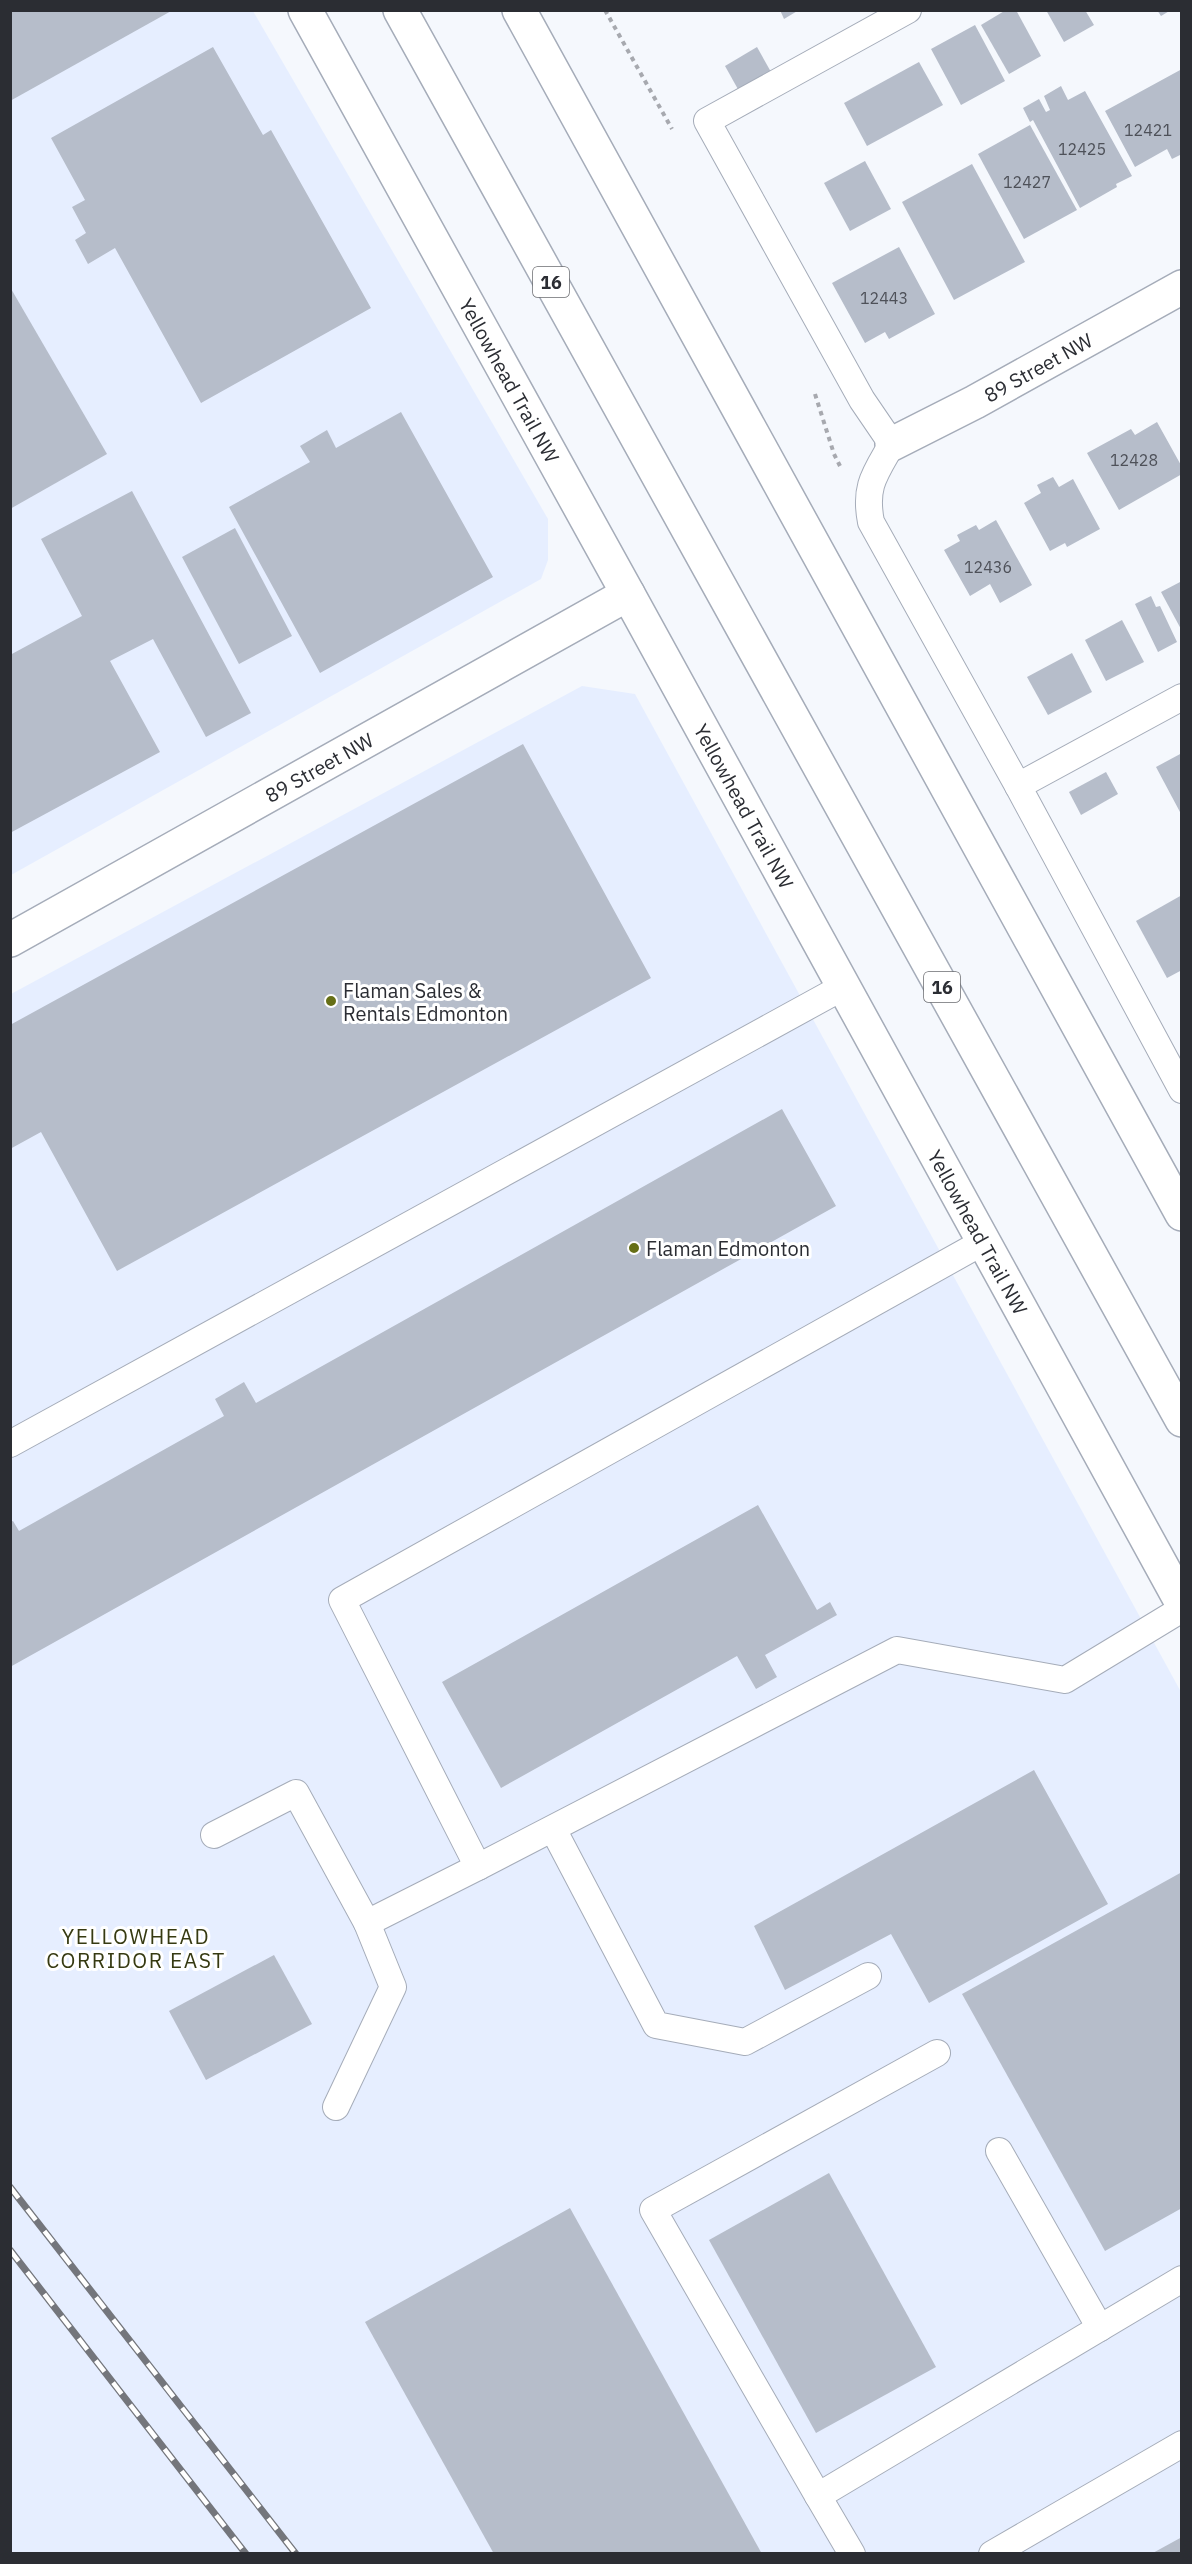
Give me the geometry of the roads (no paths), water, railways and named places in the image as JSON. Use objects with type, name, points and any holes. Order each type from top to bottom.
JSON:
[{"type":"main road","name":"Yellowhead Trail NW","points":[[305,10],[1182,1603]]},
{"type":"main road","name":"16","points":[[400,10],[1182,1420]]},
{"type":"main road","points":[[519,10],[1182,1214]]},
{"type":"main road","name":"89 Street NW","points":[[892,444],[975,402],[1182,287]]},
{"type":"main road","name":"89 Street NW","points":[[10,940],[628,594]]},
{"type":"lane","points":[[908,10],[707,121],[862,400],[892,444],[872,480],[867,502],[871,522],[1018,786],[1182,1090]]},
{"type":"lane","points":[[1018,786],[1182,697]]},
{"type":"lane","points":[[10,1444],[843,987]]},
{"type":"lane","points":[[478,1867],[342,1600],[983,1242]]},
{"type":"lane","points":[[368,1923],[897,1650],[1065,1680],[1182,1609]]},
{"type":"lane","points":[[214,1835],[296,1793],[368,1923],[393,1987],[336,2107]]},
{"type":"lane","points":[[553,1829],[657,2025],[745,2042],[868,1976]]},
{"type":"lane","points":[[852,2553],[653,2210],[937,2053]]},
{"type":"lane","points":[[999,2151],[1100,2328]]},
{"type":"lane","points":[[818,2496],[1182,2279]]},
{"type":"lane","points":[[993,2553],[1182,2444]]},
{"type":"railway","points":[[10,2187],[296,2554]]},
{"type":"railway","points":[[10,2250],[246,2554]]},
{"type":"place","name":"Flaman Sales & Rentals Edmonton","points":[[331,1001]]},
{"type":"place","name":"Flaman Edmonton","points":[[634,1248]]},
{"type":"district","name":"YELLOWHEAD CORRIDOR EAST","points":[[136,1948]]}]
